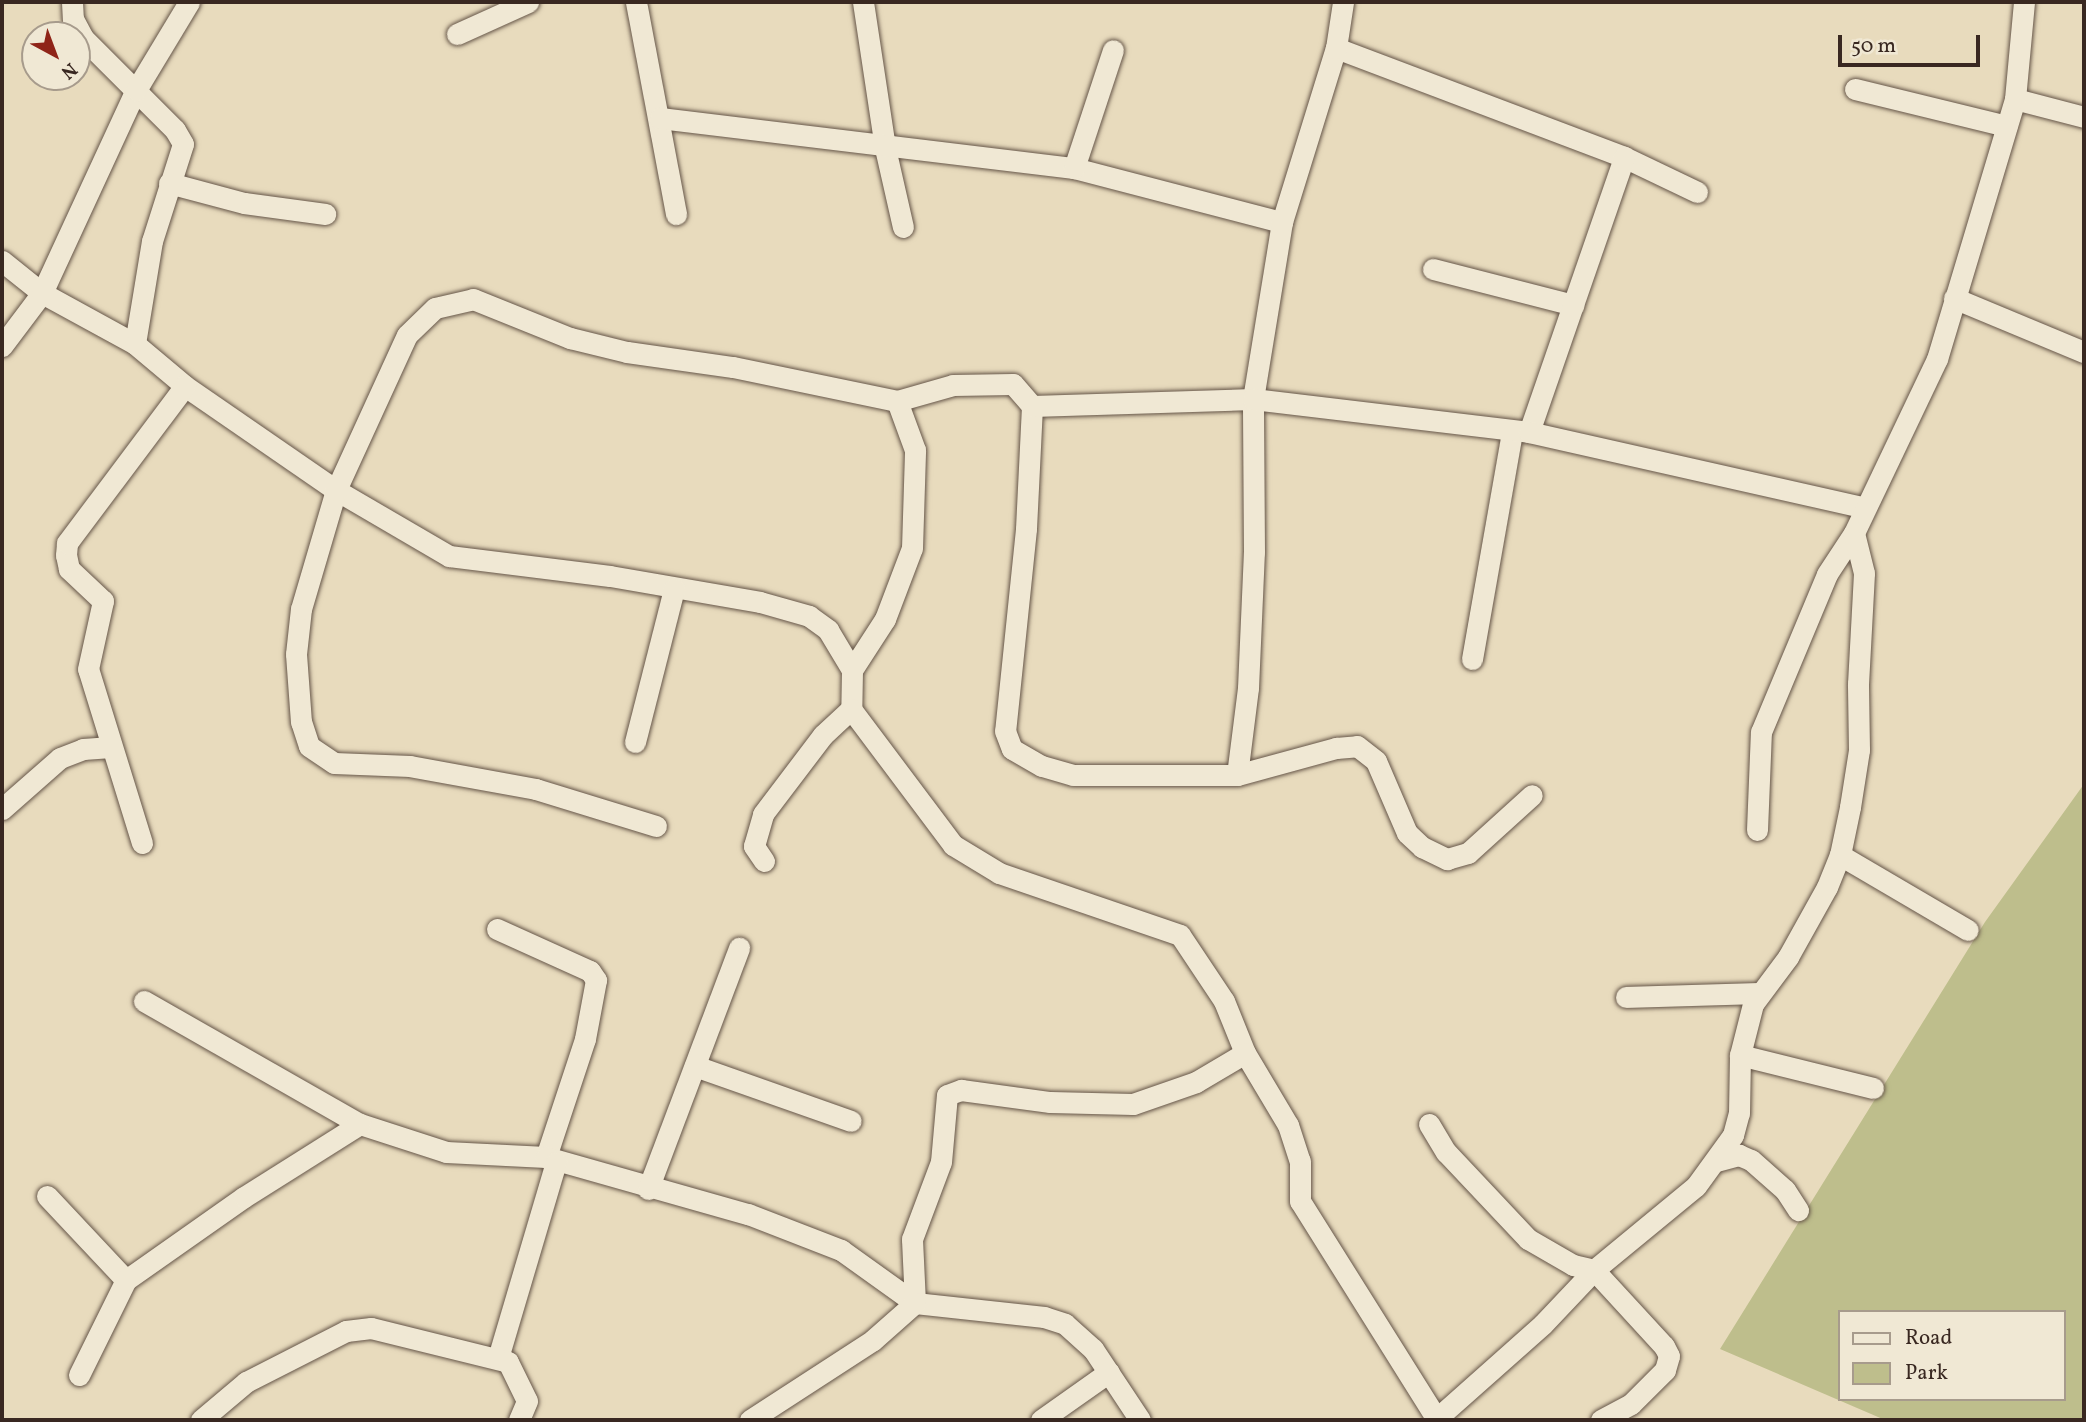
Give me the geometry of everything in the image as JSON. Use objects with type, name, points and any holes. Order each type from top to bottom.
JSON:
[{"type":"street","points":[[72,2],[73,19],[83,38],[110,71],[136,90],[183,145],[152,241],[135,344]]},
{"type":"street","points":[[2,346],[42,293],[136,90],[189,2]]},
{"type":"street","points":[[457,34],[528,2]]},
{"type":"street","points":[[636,2],[676,214]]},
{"type":"street","points":[[863,2],[885,148],[903,228]]},
{"type":"street","points":[[1237,775],[1248,688],[1254,552],[1253,399],[1282,222],[1336,48],[1342,2]]},
{"type":"street","points":[[1758,830],[1761,732],[1827,574],[1854,533],[1863,507],[1937,359],[2015,99],[2024,2]]},
{"type":"street","points":[[1336,48],[1624,157],[1697,192]]},
{"type":"street","points":[[1074,168],[1113,50]]},
{"type":"street","points":[[1856,89],[2007,125]]},
{"type":"street","points":[[2015,99],[2084,117]]},
{"type":"street","points":[[660,118],[885,148],[1074,168],[1282,222]]},
{"type":"street","points":[[1472,659],[1521,432],[1573,306],[1624,157]]},
{"type":"street","points":[[169,183],[244,203],[325,214]]},
{"type":"street","points":[[2,261],[42,293],[135,344],[185,386],[336,490],[449,556],[611,576],[760,602],[808,616],[828,630],[852,670]]},
{"type":"street","points":[[1433,270],[1573,306]]},
{"type":"street","points":[[1954,298],[2084,352]]},
{"type":"street","points":[[656,826],[536,789],[410,766],[334,763],[309,747],[301,722],[296,654],[299,620],[336,490],[416,322],[435,308],[473,299],[570,338],[627,352],[733,368],[897,401],[953,385],[1013,384],[1032,406],[1026,529],[1005,731],[1012,749],[1042,766],[1073,775],[1237,775],[1336,748],[1357,746],[1376,761],[1407,833],[1422,847],[1447,859],[1468,853],[1532,795]]},
{"type":"street","points":[[142,843],[88,668],[103,601],[69,569],[67,543],[185,386]]},
{"type":"street","points":[[1032,406],[1253,399],[1521,432],[1863,507]]},
{"type":"street","points":[[897,401],[915,450],[912,548],[885,619],[852,670],[851,709],[953,845],[999,873],[1180,935],[1224,1000],[1245,1054],[1288,1125],[1300,1161],[1300,1201],[1436,1419],[1543,1324],[1594,1270],[1696,1186],[1733,1135],[1739,1113],[1740,1055],[1757,993],[1788,957],[1840,855],[1860,726],[1858,684],[1864,573],[1854,533]]},
{"type":"street","points":[[635,742],[674,589]]},
{"type":"street","points":[[764,861],[754,846],[763,814],[823,735],[851,709]]},
{"type":"street","points":[[2,809],[60,758],[83,749],[111,747]]},
{"type":"street","points":[[1840,855],[1968,930]]},
{"type":"street","points":[[497,929],[590,971],[596,980],[585,1039],[498,1359]]},
{"type":"street","points":[[648,1189],[739,948]]},
{"type":"street","points":[[1626,997],[1757,993]]},
{"type":"street","points":[[144,1001],[360,1124],[446,1152],[551,1160],[622,1177],[648,1189],[795,1231],[841,1250],[863,1270],[915,1303],[1044,1317],[1065,1324],[1080,1335],[1109,1372],[1140,1420]]},
{"type":"street","points":[[915,1303],[912,1239],[941,1162],[947,1096],[961,1090],[1050,1102],[1133,1104],[1196,1082],[1245,1054]]},
{"type":"street","points":[[1740,1055],[1873,1088]]},
{"type":"street","points":[[695,1066],[851,1121]]},
{"type":"street","points":[[79,1375],[126,1280],[244,1197],[360,1124]]},
{"type":"street","points":[[1429,1124],[1446,1152],[1528,1239],[1573,1265],[1594,1270],[1652,1328],[1669,1356],[1665,1370],[1631,1404],[1601,1420]]},
{"type":"street","points":[[1716,1161],[1739,1154],[1751,1160],[1785,1190],[1798,1210]]},
{"type":"street","points":[[47,1196],[126,1280]]},
{"type":"street","points":[[750,1420],[873,1340],[915,1303]]},
{"type":"street","points":[[201,1420],[246,1382],[346,1331],[371,1328],[508,1362],[523,1387],[527,1401],[520,1420]]},
{"type":"street","points":[[1041,1420],[1109,1372]]},
{"type":"green space","points":[[2084,784],[2084,1420],[1885,1420],[1841,1401],[2065,1401],[2065,1310],[1838,1310],[1838,1400],[1720,1349],[1985,922]]}]
